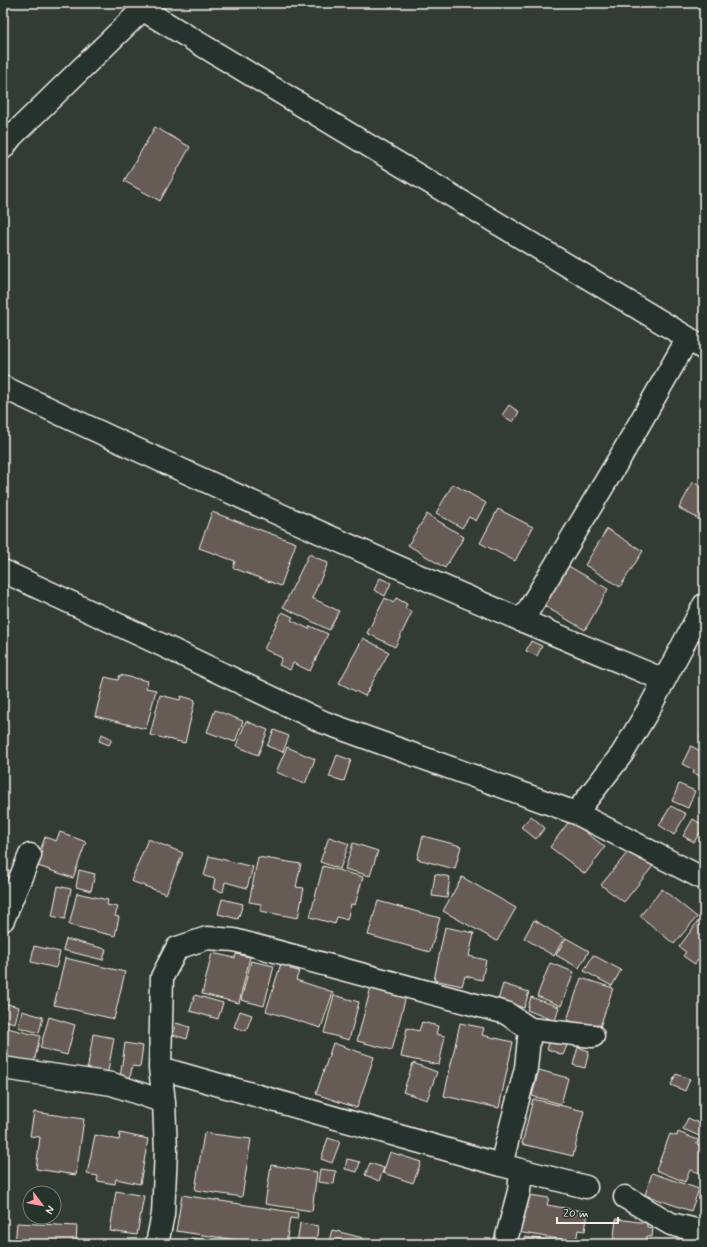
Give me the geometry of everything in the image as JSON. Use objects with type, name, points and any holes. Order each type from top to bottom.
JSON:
[{"type":"street","points":[[3,148],[12,136],[146,6],[696,343],[621,456],[522,622]]},
{"type":"street","points":[[3,387],[162,462],[329,537],[522,622],[664,680]]},
{"type":"street","points":[[3,571],[322,722],[576,813],[704,879]]},
{"type":"street","points":[[576,813],[622,754],[704,605]]},
{"type":"street","points":[[3,920],[30,855]]},
{"type":"street","points":[[158,1244],[162,1214],[166,1151],[164,1102],[160,1068],[162,977],[178,948],[207,938],[234,940],[506,1013],[530,1029],[593,1036]]},
{"type":"street","points":[[505,1244],[519,1191],[511,1168],[526,1068],[530,1029]]},
{"type":"street","points":[[3,1068],[112,1084],[164,1102]]},
{"type":"street","points":[[160,1068],[511,1168],[586,1187]]},
{"type":"street","points":[[625,1197],[671,1224],[704,1232]]},
{"type":"building","points":[[155,127],[190,147],[160,201],[124,181]]},
{"type":"building","points":[[509,405],[519,412],[513,422],[502,415]]},
{"type":"building","points":[[693,482],[704,488],[704,522],[679,508]]},
{"type":"building","points":[[453,484],[486,503],[476,521],[469,517],[462,528],[436,513]]},
{"type":"building","points":[[498,509],[533,527],[515,561],[480,543]]},
{"type":"building","points":[[212,512],[296,543],[281,586],[233,568],[235,561],[199,548]]},
{"type":"building","points":[[427,514],[464,537],[445,568],[408,545]]},
{"type":"building","points":[[607,529],[643,551],[620,587],[585,565]]},
{"type":"building","points":[[309,554],[328,563],[312,598],[339,611],[329,630],[283,607]]},
{"type":"building","points":[[565,564],[608,589],[585,630],[541,604]]},
{"type":"building","points":[[380,578],[391,583],[385,596],[374,590]]},
{"type":"building","points":[[385,598],[393,603],[396,598],[407,604],[405,608],[412,612],[395,647],[367,633]]},
{"type":"building","points":[[282,612],[293,617],[291,620],[309,629],[310,626],[328,634],[310,671],[293,663],[290,670],[279,665],[282,658],[264,649]]},
{"type":"building","points":[[363,638],[389,652],[365,696],[339,683]]},
{"type":"building","points":[[531,641],[542,646],[537,656],[526,651]]},
{"type":"building","points":[[120,675],[148,681],[146,688],[156,690],[146,729],[95,716],[105,677],[118,680]]},
{"type":"building","points":[[160,695],[180,700],[181,696],[195,700],[185,743],[150,735]]},
{"type":"building","points":[[215,710],[243,721],[235,742],[207,732]]},
{"type":"building","points":[[246,721],[268,730],[258,755],[236,746]]},
{"type":"building","points":[[704,726],[704,739],[700,738]]},
{"type":"building","points":[[274,730],[289,736],[283,752],[267,746]]},
{"type":"building","points":[[102,734],[112,739],[109,745],[99,741]]},
{"type":"building","points":[[691,746],[704,753],[704,767],[700,776],[693,773],[694,770],[682,764]]},
{"type":"building","points":[[287,747],[315,759],[305,784],[276,772]]},
{"type":"building","points":[[337,755],[351,760],[344,781],[329,777]]},
{"type":"building","points":[[679,784],[695,791],[688,808],[672,801]]},
{"type":"building","points":[[671,806],[686,814],[674,835],[659,825]]},
{"type":"building","points":[[531,816],[545,828],[536,839],[521,827]]},
{"type":"building","points":[[693,819],[704,826],[694,842],[683,836]]},
{"type":"building","points":[[570,820],[605,847],[585,874],[550,847]]},
{"type":"building","points":[[60,832],[86,842],[73,878],[35,865],[45,837],[56,841]]},
{"type":"building","points":[[423,836],[461,846],[455,869],[417,859]]},
{"type":"building","points":[[329,837],[349,844],[340,869],[320,862]]},
{"type":"building","points":[[148,839],[183,853],[166,894],[131,881]]},
{"type":"building","points":[[353,843],[378,851],[370,876],[345,869]]},
{"type":"building","points":[[631,848],[653,866],[624,902],[601,885]]},
{"type":"building","points":[[209,856],[253,867],[247,888],[225,882],[223,892],[213,889],[215,879],[204,876]]},
{"type":"building","points":[[258,857],[301,864],[296,887],[304,888],[298,918],[260,911],[261,904],[249,902]]},
{"type":"building","points":[[323,866],[363,877],[355,905],[351,904],[347,920],[337,917],[335,924],[310,917]]},
{"type":"building","points":[[3,870],[13,871],[12,878],[3,877]]},
{"type":"building","points":[[79,870],[95,874],[91,891],[76,887]]},
{"type":"building","points":[[435,874],[450,877],[447,898],[432,896]]},
{"type":"building","points":[[462,877],[516,908],[497,941],[443,911]]},
{"type":"building","points":[[58,886],[71,889],[65,919],[52,916]]},
{"type":"building","points":[[662,889],[697,917],[674,944],[640,916]]},
{"type":"building","points":[[77,893],[108,900],[107,905],[118,907],[115,916],[119,917],[115,936],[69,925]]},
{"type":"building","points":[[222,899],[243,904],[238,919],[218,914]]},
{"type":"building","points":[[378,901],[440,918],[430,952],[368,935]]},
{"type":"building","points":[[704,913],[704,965],[698,960],[695,964],[683,956],[686,952],[679,947]]},
{"type":"building","points":[[534,920],[564,938],[554,956],[524,938]]},
{"type":"building","points":[[445,927],[474,933],[469,956],[486,960],[482,980],[465,976],[462,986],[434,980]]},
{"type":"building","points":[[566,938],[589,951],[579,968],[556,955]]},
{"type":"building","points":[[66,939],[106,949],[103,960],[63,950]]},
{"type":"building","points":[[34,946],[60,952],[56,968],[31,962]]},
{"type":"building","points":[[212,953],[235,958],[236,954],[250,957],[239,1003],[202,994]]},
{"type":"building","points":[[593,955],[621,970],[612,986],[584,971]]},
{"type":"building","points":[[283,957],[293,960],[290,969],[299,971],[296,980],[333,992],[321,1028],[266,1011]]},
{"type":"building","points":[[65,958],[125,972],[114,1019],[54,1005]]},
{"type":"building","points":[[251,961],[274,966],[264,1006],[241,1000]]},
{"type":"building","points":[[550,963],[574,972],[561,1006],[537,996]]},
{"type":"building","points":[[581,978],[613,988],[599,1030],[567,1020]]},
{"type":"building","points":[[503,984],[529,992],[524,1008],[498,1000]]},
{"type":"building","points":[[371,987],[406,996],[392,1050],[357,1041]]},
{"type":"building","points":[[195,995],[223,1003],[218,1019],[190,1011]]},
{"type":"building","points":[[334,995],[359,1002],[349,1040],[324,1033]]},
{"type":"building","points":[[531,997],[559,1007],[555,1021],[527,1010]]},
{"type":"building","points":[[3,1003],[19,1007],[15,1023],[3,1020]]},
{"type":"building","points":[[22,1011],[43,1017],[39,1033],[18,1027]]},
{"type":"building","points":[[240,1011],[252,1015],[246,1031],[234,1027]]},
{"type":"building","points":[[49,1017],[75,1025],[67,1055],[40,1048]]},
{"type":"building","points":[[422,1022],[438,1026],[436,1034],[445,1036],[439,1065],[401,1057],[407,1028],[419,1031]]},
{"type":"building","points":[[176,1023],[190,1027],[187,1039],[173,1035]]},
{"type":"building","points":[[460,1023],[484,1028],[482,1035],[513,1042],[499,1108],[444,1096]]},
{"type":"building","points":[[3,1027],[40,1036],[34,1063],[3,1057]]},
{"type":"building","points":[[93,1034],[114,1038],[107,1076],[87,1072]]},
{"type":"building","points":[[552,1036],[568,1043],[563,1055],[547,1049]]},
{"type":"building","points":[[125,1043],[143,1046],[140,1067],[132,1066],[130,1079],[120,1078]]},
{"type":"building","points":[[333,1043],[374,1057],[357,1108],[316,1094]]},
{"type":"building","points":[[578,1047],[589,1051],[585,1068],[573,1065]]},
{"type":"building","points":[[413,1063],[437,1072],[427,1100],[403,1092]]},
{"type":"building","points":[[539,1070],[568,1078],[561,1104],[532,1096]]},
{"type":"building","points":[[676,1074],[690,1079],[685,1091],[671,1085]]},
{"type":"building","points":[[533,1099],[584,1111],[573,1156],[522,1144]]},
{"type":"building","points":[[34,1112],[84,1119],[76,1175],[36,1169],[40,1137],[30,1136]]},
{"type":"building","points":[[704,1112],[704,1138],[683,1129],[688,1118],[699,1123]]},
{"type":"building","points":[[678,1132],[698,1140],[697,1144],[704,1147],[704,1162],[700,1173],[690,1170],[685,1182],[656,1170],[670,1134],[677,1136]]},
{"type":"building","points":[[120,1133],[148,1139],[140,1184],[116,1179],[115,1184],[97,1181],[98,1176],[87,1174],[95,1135],[119,1140]]},
{"type":"building","points":[[204,1133],[251,1139],[242,1197],[195,1190]]},
{"type":"building","points":[[328,1138],[340,1142],[332,1163],[321,1159]]},
{"type":"building","points":[[390,1152],[421,1162],[413,1183],[383,1173]]},
{"type":"building","points":[[347,1159],[360,1162],[357,1172],[345,1169]]},
{"type":"building","points":[[370,1163],[384,1168],[379,1181],[365,1175]]},
{"type":"building","points":[[271,1165],[317,1172],[312,1211],[265,1204]]},
{"type":"building","points":[[320,1169],[336,1171],[334,1184],[318,1182]]},
{"type":"building","points":[[652,1173],[699,1189],[691,1211],[645,1195]]},
{"type":"building","points":[[116,1191],[144,1196],[137,1235],[110,1231]]},
{"type":"building","points":[[523,1194],[549,1198],[547,1205],[588,1212],[585,1231],[578,1230],[576,1242],[517,1232]]},
{"type":"building","points":[[182,1195],[298,1213],[297,1219],[290,1218],[286,1244],[263,1244],[176,1231]]},
{"type":"building","points":[[616,1219],[647,1223],[647,1227],[653,1228],[652,1237],[647,1236],[646,1244],[613,1244]]},
{"type":"building","points":[[17,1223],[22,1223],[22,1225],[77,1226],[76,1244],[15,1244]]},
{"type":"building","points":[[300,1223],[318,1226],[316,1244],[297,1244]]},
{"type":"building","points":[[332,1230],[363,1238],[361,1244],[328,1244]]},
{"type":"building","points":[[524,1237],[565,1242],[565,1244],[523,1244]]},
{"type":"building","points":[[191,1238],[244,1244],[190,1244]]},
{"type":"building","points":[[364,1240],[379,1244],[363,1244]]}]
